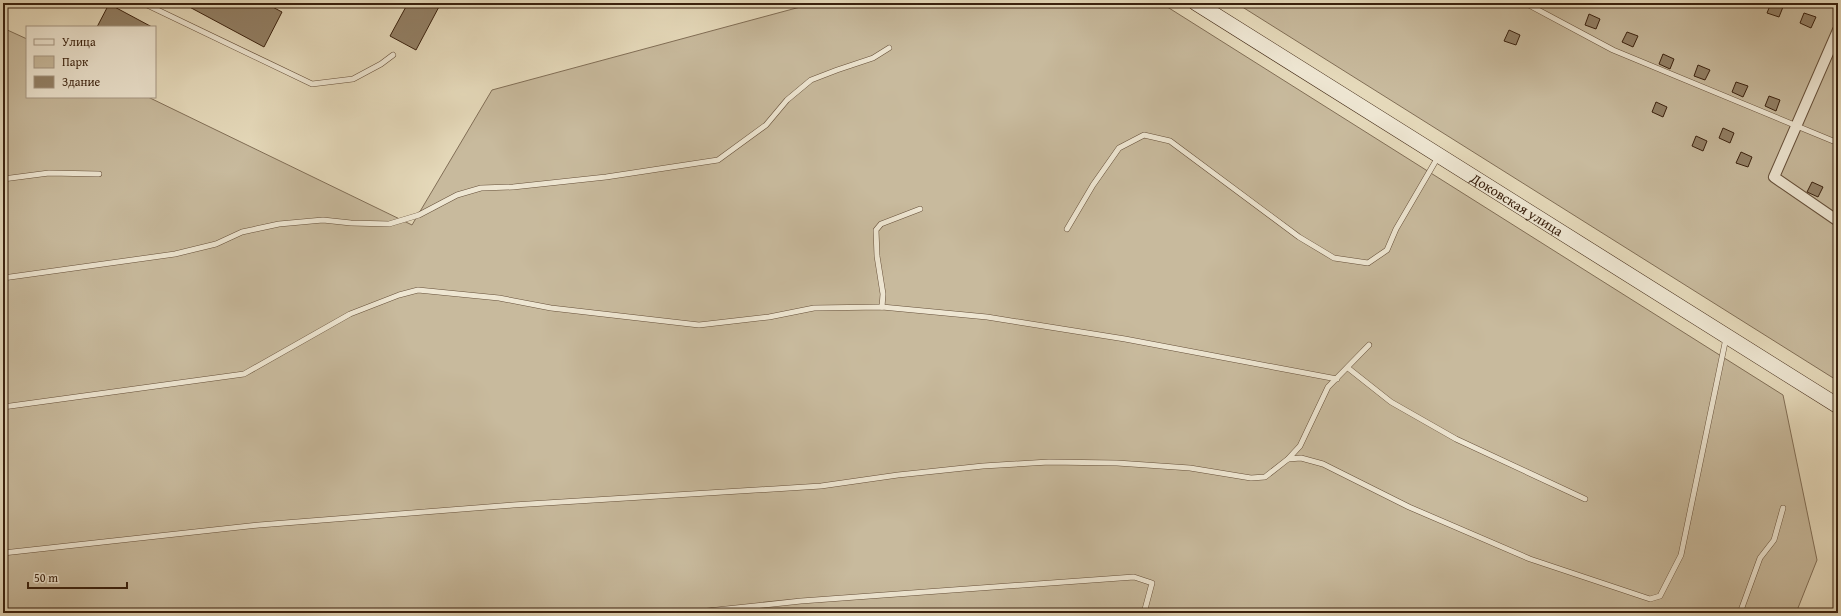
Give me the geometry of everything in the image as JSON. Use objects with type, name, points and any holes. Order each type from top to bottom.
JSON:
[{"type":"street","name":"Доковская улица","points":[[1196,3],[1838,406]]},
{"type":"street","points":[[1838,30],[1798,125],[1774,177],[1838,221]]},
{"type":"lane","points":[[143,3],[312,84],[353,79],[381,64],[393,55]]},
{"type":"lane","points":[[1526,3],[1613,50],[1798,125],[1838,143]]},
{"type":"lane","points":[[1833,3],[1838,5]]},
{"type":"lane","points":[[3,278],[175,254],[216,244],[242,232],[279,224],[323,220],[351,224],[389,224],[419,216],[457,195],[480,188],[513,187],[606,177],[718,160],[766,125],[787,100],[812,80],[873,58],[889,48]]},
{"type":"lane","points":[[1067,229],[1093,185],[1119,148],[1144,135],[1170,141],[1299,237],[1334,258],[1368,262],[1387,250],[1396,229],[1439,155]]},
{"type":"lane","points":[[3,179],[49,173],[98,174]]},
{"type":"lane","points":[[882,307],[883,294],[877,256],[876,230],[881,224],[920,209]]},
{"type":"lane","points":[[3,407],[244,374],[350,314],[399,295],[418,290],[499,298],[551,308],[699,325],[768,317],[814,308],[882,307],[987,317],[1125,339],[1337,379]]},
{"type":"lane","points":[[1288,459],[1301,458],[1323,464],[1409,507],[1530,559],[1650,599],[1660,596],[1681,555],[1726,337]]},
{"type":"lane","points":[[3,553],[275,524],[498,506],[821,486],[898,475],[983,466],[1049,462],[1117,463],[1190,468],[1251,478],[1265,477],[1288,459],[1300,446],[1320,401],[1328,387],[1369,345]]},
{"type":"lane","points":[[1348,368],[1391,402],[1456,439],[1584,499]]},
{"type":"lane","points":[[1740,613],[1760,558],[1774,540],[1783,508]]},
{"type":"lane","points":[[688,613],[801,601],[1134,577],[1152,583],[1144,613]]},
{"type":"green space","points":[[815,3],[1161,3],[1783,395],[1817,560],[1796,613],[3,613],[3,28],[26,39],[26,98],[150,98],[412,225],[492,90]]},
{"type":"green space","points":[[1236,3],[1838,3],[1838,381]]},
{"type":"building","points":[[182,3],[265,3],[282,12],[264,47]]},
{"type":"building","points":[[408,3],[441,3],[416,50],[390,36]]},
{"type":"building","points":[[1771,3],[1783,7],[1779,17],[1767,13]]},
{"type":"building","points":[[109,4],[150,26],[98,26]]},
{"type":"building","points":[[1804,13],[1816,17],[1811,28],[1800,23]]},
{"type":"building","points":[[1589,14],[1600,19],[1596,29],[1585,25]]},
{"type":"building","points":[[1509,30],[1520,35],[1516,45],[1504,41]]},
{"type":"building","points":[[1627,32],[1638,36],[1633,47],[1622,42]]},
{"type":"building","points":[[1663,54],[1674,59],[1670,69],[1659,64]]},
{"type":"building","points":[[1698,65],[1710,70],[1705,80],[1694,76]]},
{"type":"building","points":[[1736,82],[1748,86],[1743,97],[1732,92]]},
{"type":"building","points":[[1769,96],[1780,100],[1776,111],[1765,106]]},
{"type":"building","points":[[1656,102],[1667,107],[1663,117],[1652,112]]},
{"type":"building","points":[[1723,128],[1734,133],[1730,143],[1719,138]]},
{"type":"building","points":[[1696,136],[1707,141],[1703,151],[1692,146]]},
{"type":"building","points":[[1741,152],[1752,157],[1748,167],[1736,163]]},
{"type":"building","points":[[1812,182],[1823,187],[1818,197],[1807,192]]}]
